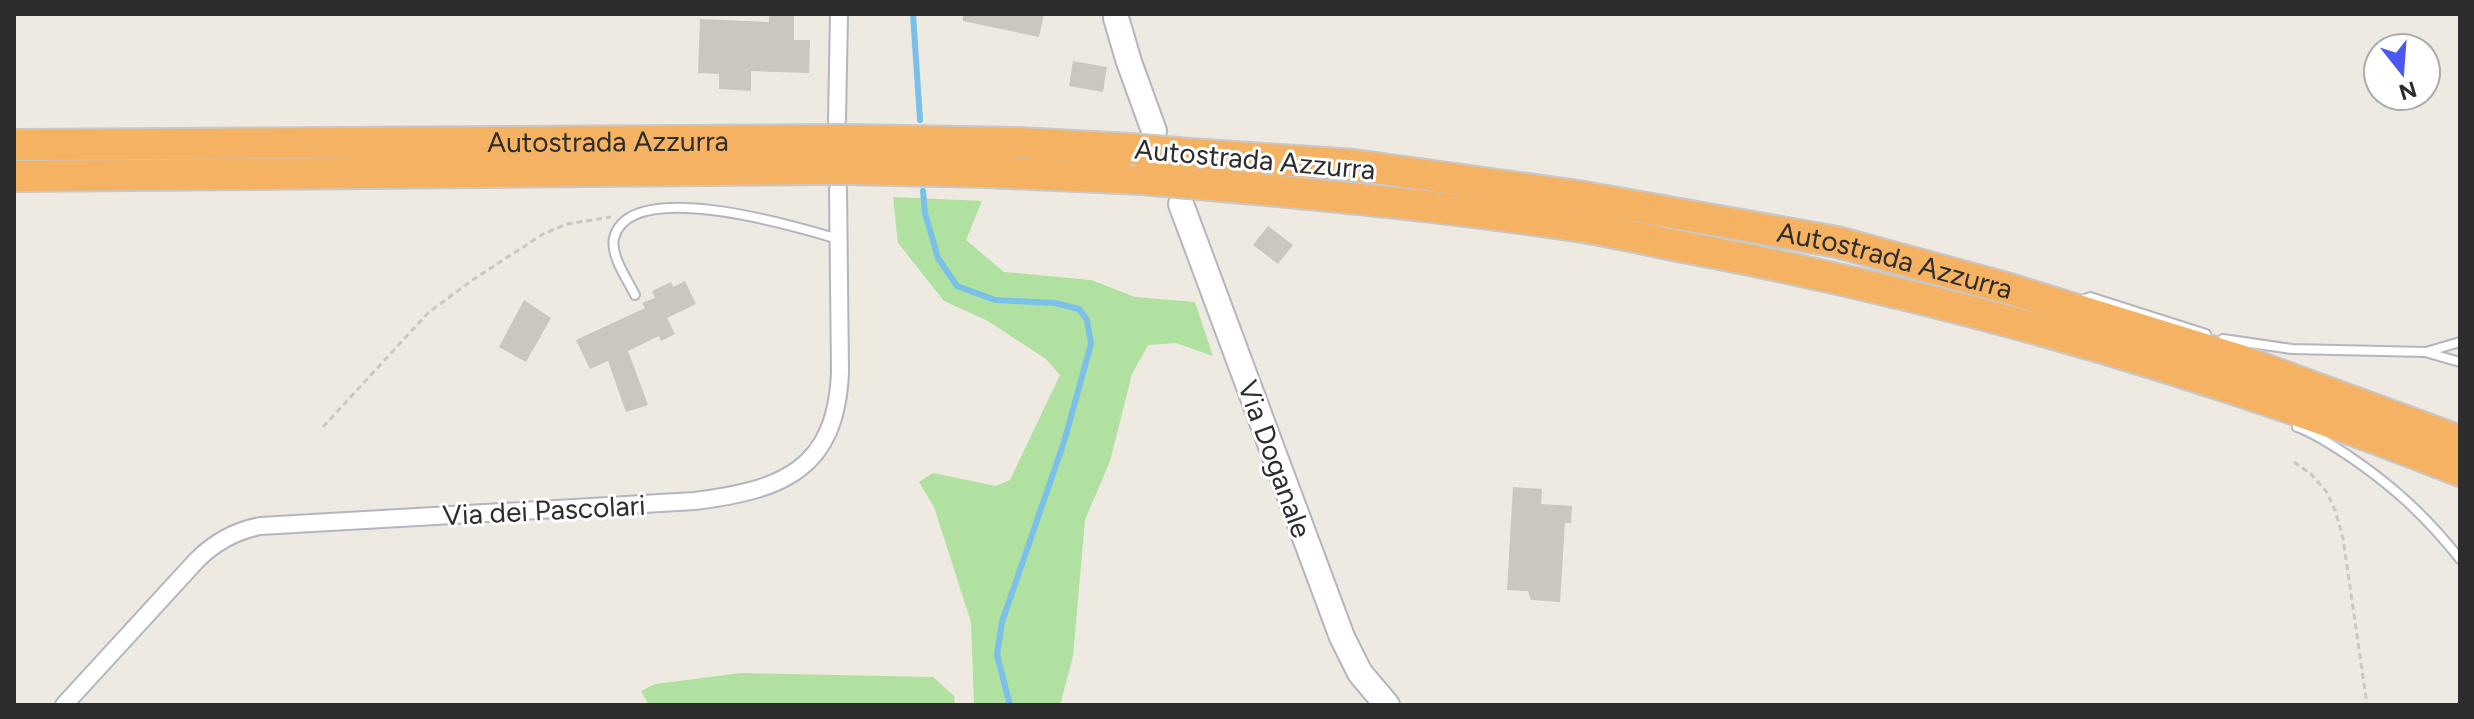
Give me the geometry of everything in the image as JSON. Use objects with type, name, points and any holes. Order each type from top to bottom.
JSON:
[{"type":"highway","name":"Autostrada Azzurra","points":[[14,145],[986,157],[1130,149],[1354,165],[1593,199],[1837,242],[2060,329],[2460,471]]},
{"type":"highway","name":"Autostrada Azzurra","points":[[14,176],[844,154]]},
{"type":"highway","name":"Autostrada Azzurra","points":[[986,157],[1142,179],[1190,194],[1357,198],[1577,226],[1825,275],[2060,329],[2237,359],[2460,441]]},
{"type":"main road","points":[[1116,18],[1154,131]]},
{"type":"main road","name":"Via Doganale","points":[[1190,194],[1342,637],[1360,673],[1387,705]]},
{"type":"street","name":"Via dei Pascolari","points":[[64,705],[197,560],[211,547],[239,531],[260,526],[695,501],[758,490],[794,474],[809,461],[822,442],[838,397],[840,372],[838,239],[844,154],[839,14]]},
{"type":"lane","points":[[635,295],[614,252],[614,237],[627,219],[637,214],[664,209],[715,211],[760,217],[838,239]]},
{"type":"lane","points":[[2060,329],[2090,297],[2230,341],[2292,349],[2425,352],[2460,362]]},
{"type":"lane","points":[[2425,352],[2460,342]]},
{"type":"lane","points":[[2283,421],[2313,432],[2385,480],[2426,517],[2460,559]]},
{"type":"path","points":[[323,427],[428,313],[471,281],[543,234],[567,224],[610,217],[627,219]]},
{"type":"path","points":[[2294,462],[2311,474],[2326,491],[2335,510],[2343,538],[2367,705]]},
{"type":"green space","points":[[893,197],[982,201],[966,240],[1004,272],[1091,280],[1135,297],[1195,302],[1213,356],[1176,343],[1148,345],[1132,374],[1110,461],[1085,520],[1073,656],[1060,705],[974,705],[971,622],[934,507],[919,482],[933,473],[996,486],[1010,480],[1060,375],[1046,359],[988,321],[944,301],[898,243]]},
{"type":"green space","points":[[741,673],[933,677],[954,696],[955,705],[649,705],[641,691],[655,684]]},
{"type":"building","points":[[769,14],[794,14],[794,40],[810,40],[809,73],[751,71],[751,91],[719,89],[719,74],[698,73],[700,19],[769,22]]},
{"type":"building","points":[[963,14],[1044,14],[1039,37],[963,21]]},
{"type":"building","points":[[1073,61],[1107,67],[1103,92],[1069,86]]},
{"type":"building","points":[[1268,226],[1293,245],[1278,264],[1253,245]]},
{"type":"building","points":[[685,281],[696,304],[667,318],[675,334],[661,341],[659,336],[628,351],[648,405],[626,412],[608,361],[590,369],[576,340],[645,308],[642,303],[655,298],[652,291],[671,282],[673,287]]},
{"type":"building","points":[[524,300],[551,318],[526,362],[499,347]]},
{"type":"building","points":[[1513,487],[1542,489],[1541,504],[1572,506],[1571,523],[1565,523],[1560,602],[1531,600],[1528,591],[1507,590]]},
{"type":"waterway","points":[[913,14],[920,120]]},
{"type":"waterway","points":[[923,191],[925,213],[938,258],[957,286],[995,300],[1055,303],[1079,309],[1087,320],[1091,344],[1064,442],[1002,622],[997,655],[1010,705]]}]
